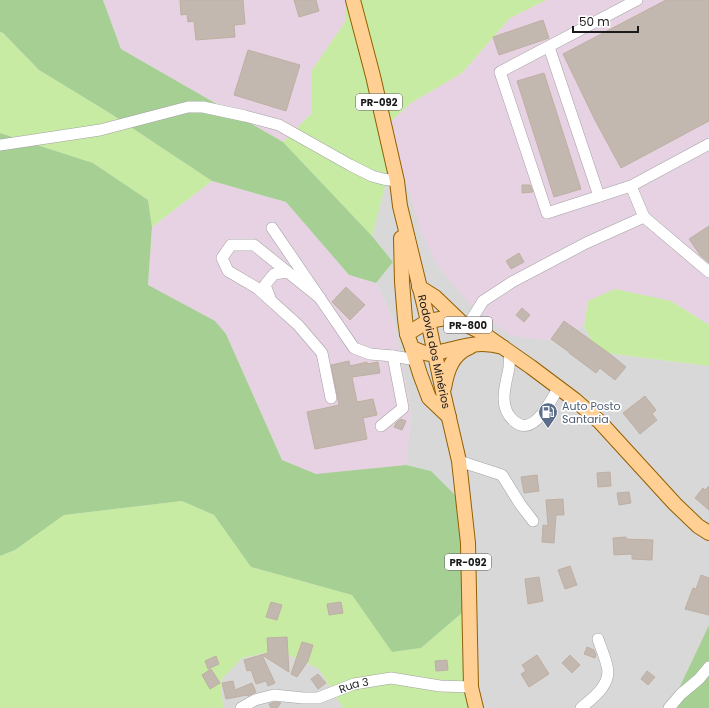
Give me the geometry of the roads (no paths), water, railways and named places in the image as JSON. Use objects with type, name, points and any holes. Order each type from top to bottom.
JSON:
[{"type":"main road","name":"Rodovia dos Minérios","points":[[353,0],[373,76],[397,181],[400,206],[460,461],[468,543],[471,687],[476,708]]},
{"type":"main road","points":[[400,206],[404,319],[407,334],[429,398],[449,418]]},
{"type":"main road","points":[[419,287],[435,297],[464,324]]},
{"type":"main road","name":"PR-800","points":[[428,321],[446,318],[481,332],[575,400],[600,422],[675,504],[698,526],[709,533]]},
{"type":"main road","points":[[407,334],[428,321]]},
{"type":"main road","points":[[443,392],[446,374],[456,357],[462,351],[480,343]]},
{"type":"main road","name":"PR-800","points":[[435,353],[480,343],[494,345],[507,350]]},
{"type":"main road","points":[[414,354],[435,353]]},
{"type":"street","points":[[637,0],[500,72],[547,213],[631,186],[709,144]]},
{"type":"street","points":[[549,47],[599,196]]},
{"type":"street","points":[[0,145],[100,130],[188,107],[203,107],[279,125],[350,166],[372,176],[397,181]]},
{"type":"street","points":[[631,186],[644,217],[709,272]]},
{"type":"street","points":[[464,324],[483,301],[512,282],[586,243],[644,217]]},
{"type":"street","points":[[272,228],[354,348],[370,354],[393,356],[414,354]]},
{"type":"street","points":[[320,298],[254,245],[231,245],[222,258],[228,271],[257,288],[298,325],[322,354],[331,398]]},
{"type":"street","points":[[271,301],[266,285],[274,274],[287,272]]},
{"type":"street","points":[[507,350],[509,368],[504,397],[506,410],[514,421],[526,426],[536,421],[558,388]]},
{"type":"street","points":[[381,426],[403,408],[393,356]]},
{"type":"street","points":[[460,461],[502,475],[520,504],[533,521]]},
{"type":"street","points":[[581,708],[601,690],[607,680],[607,666],[598,639]]},
{"type":"street","points":[[669,708],[681,694],[699,679],[709,666]]},
{"type":"street","name":"Rua 3","points":[[241,708],[255,700],[274,695],[318,698],[354,684],[391,678],[440,686],[471,687]]},
{"type":"place","name":"Auto Posto Santaria","points":[[548,429]]}]
